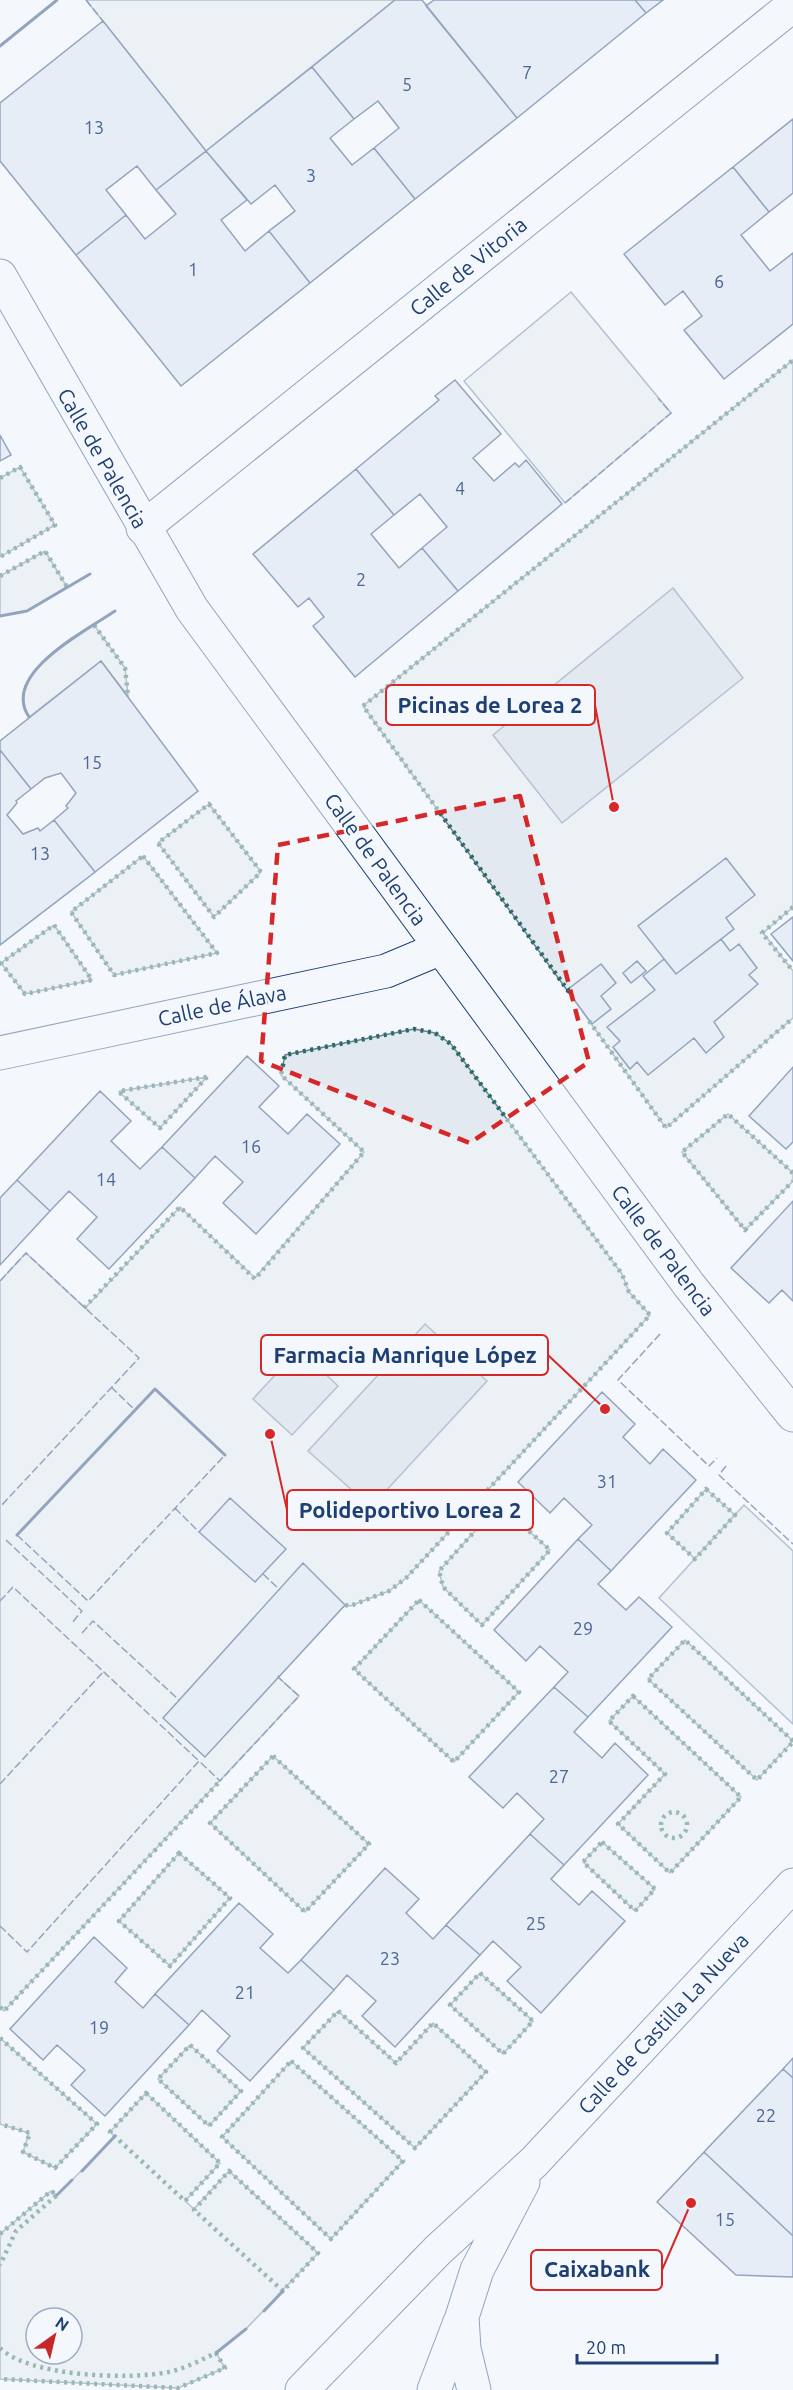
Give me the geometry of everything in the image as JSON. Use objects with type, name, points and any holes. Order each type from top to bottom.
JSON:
[{"type":"street","name":"Calle de Vitoria","points":[[143,528],[793,5]]},
{"type":"street","name":"Calle de Palencia","points":[[0,276],[143,528],[192,609],[689,1285],[793,1415]]},
{"type":"street","name":"Calle de Álava","points":[[0,1053],[386,971],[441,948]]},
{"type":"street","name":"Calle de Castilla La Nueva","points":[[302,2390],[438,2250],[534,2162],[793,1885]]},
{"type":"street","name":"Calle de Castilla La Nueva","points":[[434,2390],[477,2270],[534,2162]]},
{"type":"street","name":"Calle de Castilla La Nueva","points":[[462,2317],[464,2349],[474,2390]]},
{"type":"highlighted area","points":[[520,796],[589,1062],[470,1143],[261,1061],[278,845]]},
{"type":"shaded area","points":[[86,0],[395,0],[206,151]]},
{"type":"shaded area","points":[[571,292],[671,413],[565,503],[464,381]]},
{"type":"shaded area","points":[[793,360],[793,907],[763,933],[793,971],[793,1018],[666,1128],[363,706]]},
{"type":"shaded area","points":[[20,467],[55,525],[0,557],[0,478]]},
{"type":"shaded area","points":[[45,551],[67,587],[27,611],[0,616],[0,576]]},
{"type":"shaded area","points":[[673,588],[743,678],[562,823],[493,735]]},
{"type":"shaded area","points":[[94,625],[125,668],[128,696],[101,661],[29,717],[23,702],[24,688],[31,675],[55,652]]},
{"type":"shaded area","points":[[209,804],[261,872],[214,917],[158,843]]},
{"type":"shaded area","points":[[143,856],[217,953],[114,975],[71,912]]},
{"type":"shaded area","points":[[54,925],[92,980],[25,994],[1,963]]},
{"type":"shaded area","points":[[414,1029],[435,1033],[451,1044],[622,1274],[629,1292],[650,1315],[406,1578],[389,1591],[350,1606],[345,1605],[278,1677],[299,1696],[4,2011],[0,2007],[0,1281],[26,1253],[85,1308],[180,1207],[255,1278],[364,1152],[281,1075],[285,1055]]},
{"type":"shaded area","points":[[207,1077],[160,1128],[119,1092],[120,1091]]},
{"type":"shaded area","points":[[728,1114],[793,1173],[793,1181],[745,1230],[682,1152]]},
{"type":"shaded area","points":[[425,1324],[487,1381],[371,1507],[308,1451]]},
{"type":"shaded area","points":[[299,1349],[338,1386],[292,1435],[253,1399]]},
{"type":"shaded area","points":[[706,1489],[735,1515],[695,1559],[667,1533]]},
{"type":"shaded area","points":[[744,1505],[793,1551],[793,1724],[659,1598]]},
{"type":"shaded area","points":[[491,1513],[509,1513],[550,1550],[482,1625],[443,1587],[439,1571]]},
{"type":"shaded area","points":[[419,1600],[519,1692],[454,1762],[354,1669]]},
{"type":"shaded area","points":[[685,1640],[793,1741],[757,1780],[648,1679]]},
{"type":"shaded area","points":[[633,1696],[741,1797],[670,1873],[618,1824],[665,1774],[609,1721]]},
{"type":"shaded area","points":[[273,1756],[369,1844],[305,1912],[210,1823]]},
{"type":"shaded area","points":[[602,1842],[655,1889],[635,1911],[583,1862]]},
{"type":"shaded area","points":[[179,1853],[230,1898],[170,1966],[119,1921]]},
{"type":"shaded area","points":[[480,1973],[533,2021],[503,2054],[450,2005]]},
{"type":"shaded area","points":[[338,2011],[396,2063],[433,2023],[486,2072],[415,2148],[303,2048]]},
{"type":"shaded area","points":[[0,2038],[97,2124],[55,2168],[23,2152],[29,2133],[0,2124]]},
{"type":"shaded area","points":[[190,2045],[241,2091],[209,2126],[158,2079]]},
{"type":"shaded area","points":[[291,2061],[403,2161],[331,2239],[222,2137]]},
{"type":"shaded area","points":[[146,2093],[220,2163],[185,2201],[194,2209],[229,2171],[318,2253],[246,2329],[216,2353],[225,2368],[178,2388],[0,2379],[0,2234],[51,2191],[57,2195],[115,2137],[110,2132]]},
{"type":"building","points":[[395,0],[422,0],[517,118],[415,199],[374,148],[399,128],[378,101],[354,119],[312,67]]},
{"type":"building","points":[[434,0],[635,0],[646,13],[517,118],[426,6]]},
{"type":"building","points":[[635,0],[663,0],[646,13]]},
{"type":"building","points":[[103,21],[206,151],[156,190],[137,166],[106,190],[126,215],[76,255],[0,161],[0,103]]},
{"type":"building","points":[[312,67],[354,119],[330,138],[352,165],[374,148],[415,199],[310,283],[269,231],[295,211],[275,185],[251,204],[206,151]]},
{"type":"building","points":[[793,119],[793,193],[769,212],[733,167]]},
{"type":"building","points":[[206,151],[247,200],[221,220],[245,251],[269,231],[310,283],[181,386],[76,255],[126,215],[145,239],[176,214],[156,190]]},
{"type":"building","points":[[733,167],[769,212],[741,235],[770,271],[793,253],[793,324],[724,379],[684,330],[702,316],[683,291],[665,305],[624,254]]},
{"type":"building","points":[[455,380],[501,434],[473,458],[494,481],[515,463],[519,467],[526,460],[562,504],[458,591],[422,548],[447,527],[420,494],[394,515],[356,469],[439,400],[435,396]]},
{"type":"building","points":[[0,435],[11,455],[0,461]]},
{"type":"building","points":[[356,469],[394,515],[371,534],[399,568],[422,548],[458,591],[355,677],[313,626],[324,617],[309,598],[298,607],[253,554]]},
{"type":"building","points":[[101,661],[198,791],[95,872],[54,820],[68,808],[66,806],[76,793],[61,773],[45,778],[31,789],[0,750],[0,741]]},
{"type":"building","points":[[0,750],[31,789],[16,801],[17,803],[7,815],[23,834],[38,828],[40,831],[54,820],[95,872],[0,945]]},
{"type":"building","points":[[726,858],[755,895],[726,918],[734,929],[676,974],[638,926]]},
{"type":"building","points":[[793,917],[793,961],[771,934]]},
{"type":"building","points":[[721,939],[730,951],[739,944],[757,968],[749,975],[758,984],[714,1022],[724,1037],[706,1053],[694,1038],[648,1075],[637,1062],[630,1069],[613,1047],[620,1041],[607,1027],[655,990],[643,976],[664,959],[676,974]]},
{"type":"building","points":[[637,961],[646,971],[631,983],[623,973]]},
{"type":"building","points":[[601,964],[616,983],[601,996],[611,1009],[592,1024],[567,990]]},
{"type":"building","points":[[247,1056],[279,1086],[259,1107],[288,1134],[307,1114],[340,1144],[256,1234],[223,1203],[243,1182],[215,1156],[195,1178],[162,1147]]},
{"type":"building","points":[[793,1067],[793,1142],[786,1149],[749,1116]]},
{"type":"building","points":[[100,1091],[131,1121],[111,1141],[140,1169],[162,1147],[195,1178],[109,1269],[77,1239],[97,1217],[69,1191],[50,1211],[17,1180]]},
{"type":"building","points":[[17,1180],[50,1211],[0,1265],[0,1198]]},
{"type":"building","points":[[793,1201],[793,1301],[782,1290],[769,1303],[731,1268]]},
{"type":"building","points":[[602,1392],[635,1424],[623,1437],[650,1464],[663,1449],[696,1480],[611,1571],[578,1539],[592,1525],[564,1498],[550,1513],[518,1482]]},
{"type":"building","points":[[230,1498],[286,1549],[255,1582],[199,1532]]},
{"type":"building","points":[[578,1539],[611,1571],[598,1584],[626,1610],[639,1597],[672,1627],[588,1717],[554,1687],[568,1672],[540,1646],[526,1661],[494,1630]]},
{"type":"building","points":[[303,1563],[345,1605],[205,1757],[163,1718]]},
{"type":"building","points":[[554,1687],[588,1717],[574,1732],[602,1758],[615,1743],[648,1775],[564,1865],[530,1834],[544,1819],[517,1793],[503,1808],[469,1777]]},
{"type":"building","points":[[530,1834],[564,1865],[551,1879],[579,1905],[592,1891],[625,1921],[541,2013],[507,1981],[521,1967],[493,1941],[480,1955],[446,1925]]},
{"type":"building","points":[[385,1868],[419,1899],[406,1913],[433,1939],[446,1925],[480,1955],[395,2047],[362,2016],[376,2001],[347,1975],[334,1990],[301,1960]]},
{"type":"building","points":[[239,1903],[273,1934],[260,1948],[288,1973],[301,1960],[334,1990],[250,2081],[217,2051],[230,2036],[202,2010],[189,2025],[155,1994]]},
{"type":"building","points":[[94,1937],[127,1968],[115,1982],[143,2008],[155,1994],[189,2025],[105,2116],[71,2085],[85,2070],[57,2045],[43,2060],[10,2029]]},
{"type":"building","points":[[793,2058],[793,2078],[783,2069]]},
{"type":"building","points":[[783,2069],[793,2078],[793,2236],[704,2152]]},
{"type":"building","points":[[704,2152],[793,2236],[793,2277],[736,2275],[657,2202]]},
{"type":"hedge","points":[[569,992],[363,706],[793,360]]},
{"type":"hedge","points":[[0,478],[20,467],[55,525],[0,557]]},
{"type":"hedge","points":[[0,576],[45,551],[67,587]]},
{"type":"hedge","points":[[94,625],[125,668],[128,696]]},
{"type":"hedge","points":[[209,804],[261,872],[214,917],[158,843],[209,804]]},
{"type":"hedge","points":[[143,856],[217,953],[114,975],[71,912],[143,856]]},
{"type":"hedge","points":[[793,907],[762,933],[793,971]]},
{"type":"hedge","points":[[54,925],[92,980],[25,994],[1,963],[54,925]]},
{"type":"hedge","points":[[589,1021],[666,1128],[793,1018]]},
{"type":"hedge","points":[[84,1308],[180,1207],[255,1279],[364,1152],[281,1075],[285,1055],[414,1029],[435,1033],[451,1044],[622,1274],[629,1292],[650,1315],[406,1578],[389,1591],[350,1606],[345,1605]]},
{"type":"hedge","points":[[207,1077],[160,1128],[119,1092],[120,1091],[207,1077]]},
{"type":"hedge","points":[[793,1173],[728,1114],[682,1152],[745,1230],[793,1181]]},
{"type":"hedge","points":[[706,1489],[735,1515],[695,1559],[667,1533],[706,1489]]},
{"type":"hedge","points":[[491,1513],[509,1513],[550,1550],[482,1625],[443,1587],[439,1571],[491,1513]]},
{"type":"hedge","points":[[419,1600],[519,1692],[454,1762],[354,1669],[419,1600]]},
{"type":"hedge","points":[[793,1741],[685,1640],[648,1679],[757,1780],[793,1742]]},
{"type":"hedge","points":[[633,1696],[741,1797],[670,1873],[618,1824],[665,1774],[609,1721],[633,1696]]},
{"type":"hedge","points":[[273,1756],[369,1844],[305,1912],[210,1823],[273,1756]]},
{"type":"hedge","points":[[0,2007],[4,2011],[220,1781]]},
{"type":"hedge","points":[[674,1812],[683,1816],[687,1825],[683,1834],[674,1838],[665,1834],[661,1825],[665,1816],[674,1812]]},
{"type":"hedge","points":[[602,1842],[655,1889],[635,1911],[583,1862],[602,1842]]},
{"type":"hedge","points":[[179,1853],[230,1898],[170,1966],[119,1921],[179,1853]]},
{"type":"hedge","points":[[480,1973],[533,2021],[503,2054],[450,2005],[480,1973]]},
{"type":"hedge","points":[[338,2011],[396,2063],[433,2023],[486,2072],[415,2148],[303,2048],[338,2011]]},
{"type":"hedge","points":[[0,2038],[97,2124],[55,2168],[23,2152],[30,2133],[0,2124]]},
{"type":"hedge","points":[[190,2045],[241,2091],[209,2126],[158,2079],[190,2045]]},
{"type":"hedge","points":[[291,2061],[403,2161],[331,2239],[222,2137],[291,2061]]},
{"type":"hedge","points":[[146,2093],[220,2163],[185,2201],[110,2132],[146,2093]]},
{"type":"hedge","points":[[229,2171],[318,2253],[283,2291],[194,2210],[229,2171]]},
{"type":"hedge","points":[[0,2234],[51,2191],[57,2195],[16,2231],[0,2265]]},
{"type":"hedge","points":[[0,2348],[14,2358],[33,2365],[81,2374],[130,2376],[169,2372],[216,2353],[225,2368],[178,2388],[0,2379]]},
{"type":"fence","points":[[86,0],[103,21]]},
{"type":"fence","points":[[565,503],[671,413],[658,398]]},
{"type":"fence","points":[[0,1281],[26,1253],[139,1358],[0,1507]]},
{"type":"fence","points":[[660,1334],[618,1380],[709,1466],[717,1458]]},
{"type":"fence","points":[[111,1387],[135,1410]]},
{"type":"fence","points":[[17,1535],[88,1601],[225,1455]]},
{"type":"fence","points":[[726,1466],[719,1475],[793,1544]]},
{"type":"fence","points":[[175,1508],[199,1532]]},
{"type":"fence","points":[[6,1540],[82,1611],[71,1624]]},
{"type":"fence","points":[[263,1574],[280,1590]]},
{"type":"fence","points":[[0,1601],[13,1587],[199,1761]]},
{"type":"fence","points":[[82,1633],[93,1621],[179,1700]]},
{"type":"fence","points":[[0,1784],[104,1671]]},
{"type":"fence","points":[[0,1926],[27,1952],[199,1761],[220,1781],[299,1696],[278,1677],[281,1674]]},
{"type":"wall","points":[[0,46],[57,0]]},
{"type":"wall","points":[[0,616],[27,611],[90,574]]},
{"type":"wall","points":[[29,717],[23,701],[26,685],[36,670],[68,642],[115,611]]},
{"type":"wall","points":[[17,1535],[155,1389],[225,1455]]},
{"type":"wall","points":[[82,2171],[115,2136]]},
{"type":"wall","points":[[57,2195],[72,2180]]},
{"type":"wall","points":[[264,2311],[283,2291]]},
{"type":"wall","points":[[216,2353],[246,2329]]},
{"type":"place","name":"Picinas de Lorea 2","points":[[614,807]]},
{"type":"place","name":"Farmacia Manrique López","points":[[605,1409]]},
{"type":"place","name":"Polideportivo Lorea 2","points":[[270,1434]]},
{"type":"place","name":"Caixabank","points":[[691,2203]]}]
